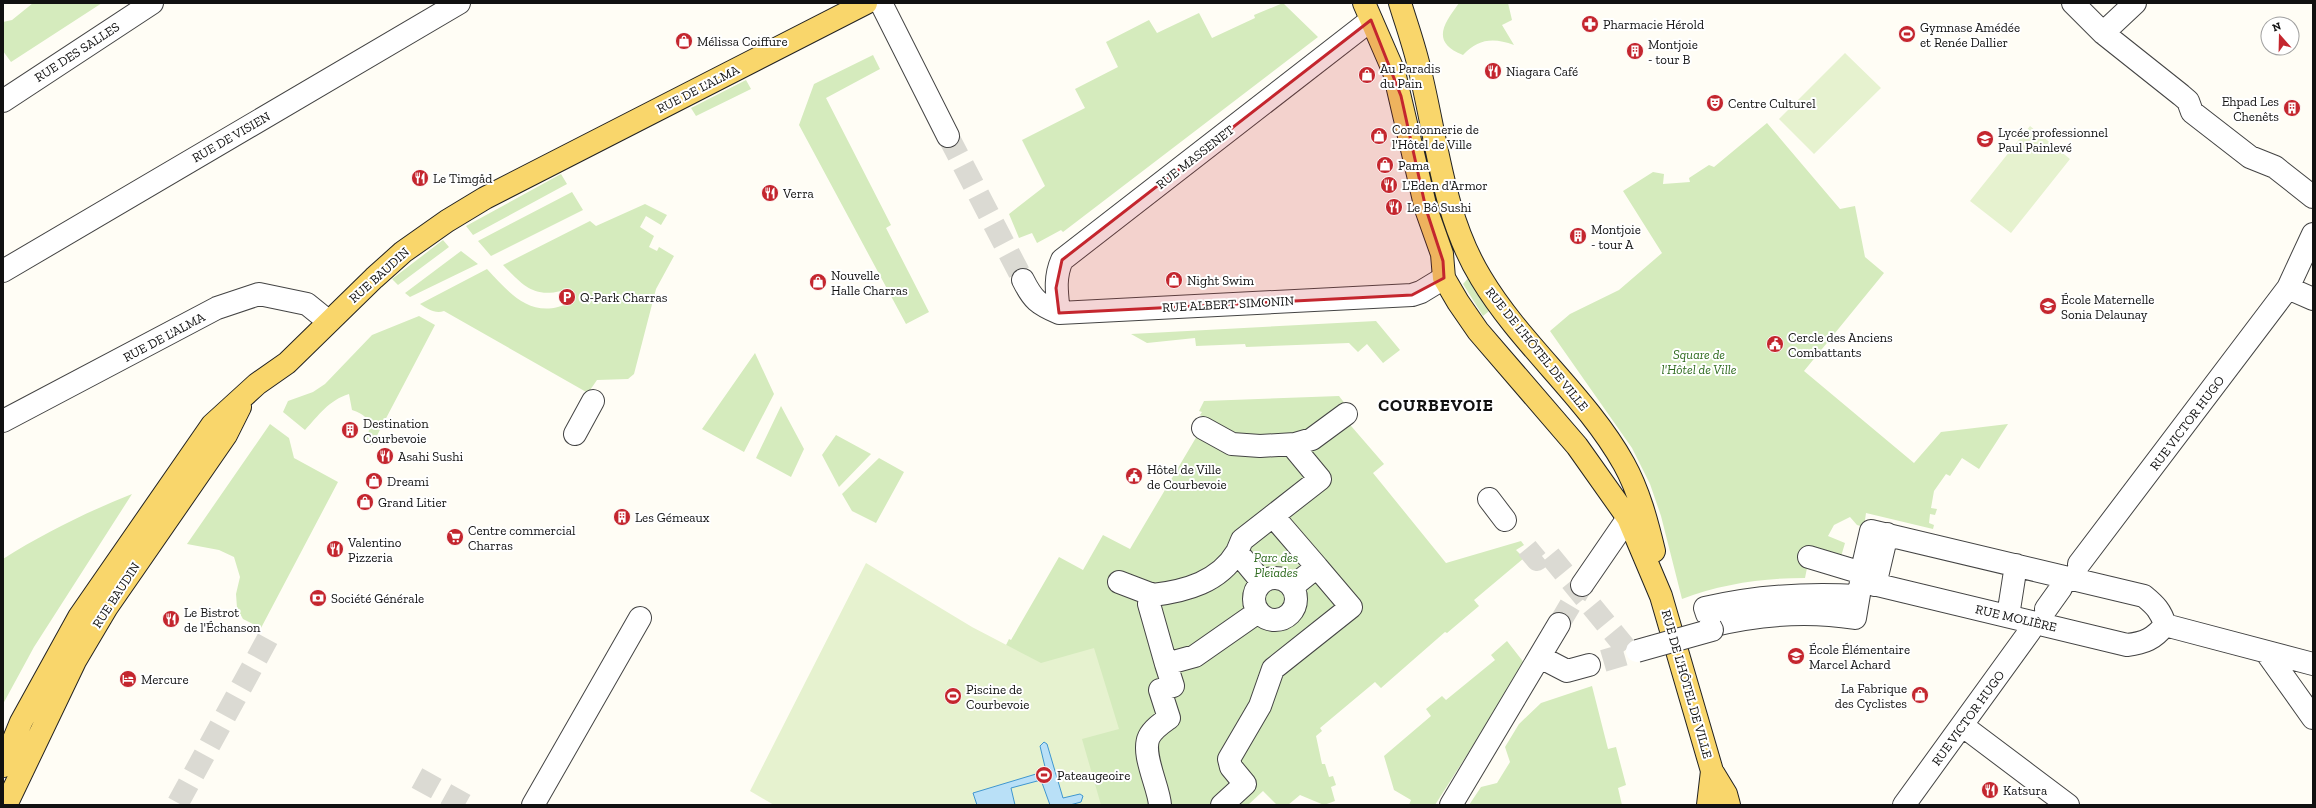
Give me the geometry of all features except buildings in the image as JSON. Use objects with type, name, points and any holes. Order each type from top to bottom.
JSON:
[{"type":"main road","name":"RUE DE L'ALMA","points":[[531,175],[866,3]]},
{"type":"main road","points":[[1368,11],[1400,3]]},
{"type":"main road","name":"RUE DE L'HÔTEL DE VILLE","points":[[1400,3],[1421,73],[1452,211],[1471,259],[1481,278],[1503,310],[1600,429],[1624,464],[1633,484],[1650,535],[1662,596],[1712,771],[1726,794],[1729,805]]},
{"type":"main road","name":"RUE DE L'HÔTEL DE VILLE","points":[[1368,11],[1394,72],[1401,96],[1426,208],[1443,261],[1444,278],[1478,331],[1577,446],[1628,518],[1662,596]]},
{"type":"main road","name":"RUE BAUDIN","points":[[3,766],[21,722],[79,617],[212,425],[245,397],[257,384],[287,363],[402,252],[460,214],[531,175]]},
{"type":"main road","points":[[1444,278],[1471,259]]},
{"type":"main road","name":"RUE BAUDIN","points":[[6,805],[76,661],[107,607],[226,435],[245,397]]},
{"type":"main road","name":"RUE DE L'HÔTEL DE VILLE","points":[[1708,805],[1712,771]]},
{"type":"street","name":"RUE DES SALLES","points":[[3,101],[152,3]]},
{"type":"street","name":"RUE DE VISIEN","points":[[3,271],[459,3]]},
{"type":"street","points":[[881,3],[948,136]]},
{"type":"street","points":[[2073,3],[2103,33],[2182,95],[2188,101],[2192,112],[2250,157],[2274,167],[2313,197]]},
{"type":"street","points":[[2103,33],[2135,3]]},
{"type":"street","name":"RUE MASSENET","points":[[1059,313],[1056,288],[1057,272],[1062,260],[1368,11]]},
{"type":"street","name":"RUE VICTOR HUGO","points":[[2079,564],[2291,284],[2304,250],[2313,234]]},
{"type":"street","name":"RUE VICTOR HUGO","points":[[2291,284],[2313,268]]},
{"type":"street","name":"RUE ALBERT SIMONIN","points":[[1023,280],[1031,296],[1039,304],[1059,313],[1412,295],[1421,292],[1444,278]]},
{"type":"street","points":[[2291,284],[2313,299]]},
{"type":"street","name":"RUE DE L'ALMA","points":[[3,422],[216,308],[260,294],[307,304],[328,322]]},
{"type":"street","points":[[575,434],[593,401]]},
{"type":"street","points":[[1203,428],[1232,444],[1260,446],[1295,444],[1312,439],[1346,414]]},
{"type":"street","points":[[1119,582],[1153,595],[1175,592],[1194,587],[1216,575],[1231,561],[1242,540],[1320,479],[1296,450],[1295,444]]},
{"type":"street","points":[[1489,499],[1505,520]]},
{"type":"street","points":[[1222,805],[1245,784],[1231,767],[1229,759],[1260,706],[1273,669],[1351,607],[1273,516]]},
{"type":"street","points":[[1582,585],[1628,518]]},
{"type":"street","points":[[1634,652],[1712,630],[1709,620],[1767,614],[1829,614],[1855,618],[1864,578],[1879,533],[2144,596],[2156,606],[2162,614],[2165,625],[2313,664]]},
{"type":"street","points":[[1237,552],[1262,582]]},
{"type":"street","name":"RUE MOLIÈRE","points":[[1809,557],[1864,578],[2008,616],[2127,645],[2143,643],[2156,635],[2165,625]]},
{"type":"street","points":[[2008,616],[2016,565]]},
{"type":"street","points":[[1292,587],[1317,567]]},
{"type":"street","points":[[1271,578],[1281,579],[1292,587],[1296,598],[1290,614],[1280,620],[1273,620],[1258,612],[1255,606],[1254,596],[1257,588],[1262,582],[1271,578]]},
{"type":"street","points":[[2046,609],[2062,588]]},
{"type":"street","points":[[1153,595],[1149,604],[1173,686],[1160,690],[1169,718],[1156,728],[1148,738],[1148,756],[1160,805]]},
{"type":"street","points":[[1166,664],[1195,656],[1258,612]]},
{"type":"street","points":[[1290,614],[1309,640]]},
{"type":"street","points":[[533,805],[640,618]]},
{"type":"street","points":[[1452,805],[1559,624]]},
{"type":"street","name":"RUE VICTOR HUGO","points":[[1904,805],[1963,726],[2030,631]]},
{"type":"street","points":[[2266,652],[2313,718]]},
{"type":"street","points":[[1540,657],[1567,671],[1589,665]]},
{"type":"street","points":[[1963,726],[2068,805]]},
{"type":"highlighted area","points":[[1371,20],[1401,96],[1426,209],[1443,261],[1444,278],[1412,295],[1059,313],[1056,288],[1062,260]]},
{"type":"green space","points":[[33,3],[102,3],[11,62],[3,51],[3,22],[12,20]]},
{"type":"green space","points":[[1283,3],[1318,37],[1063,232],[1061,230],[1037,243],[1032,233],[1019,238],[1009,214],[1045,186],[1022,140],[1085,108],[1075,89],[1118,67],[1106,42],[1149,20],[1157,33],[1199,13],[1212,38],[1255,18],[1254,15]]},
{"type":"green space","points":[[1459,3],[1508,3],[1512,20],[1502,25],[1514,45],[1493,40],[1474,46],[1463,55],[1453,50],[1443,39],[1443,32],[1448,19]]},
{"type":"green space","points":[[1845,53],[1881,88],[1814,154],[1779,119]]},
{"type":"green space","points":[[873,55],[880,69],[826,98],[891,225],[886,228],[929,312],[906,324],[799,125],[814,84]]},
{"type":"green space","points":[[746,80],[751,89],[696,116],[691,108]]},
{"type":"green space","name":"Square de l'Hôtel de Ville","points":[[1767,123],[1840,209],[1855,206],[1865,257],[1884,273],[1804,371],[1914,463],[1941,432],[2008,424],[1979,469],[1962,458],[1950,476],[1946,474],[1934,491],[1931,508],[1937,509],[1935,515],[1930,514],[1929,523],[1934,525],[1933,529],[1866,513],[1864,527],[1857,525],[1850,517],[1834,525],[1828,536],[1845,543],[1840,560],[1810,553],[1805,578],[1774,579],[1742,583],[1712,589],[1682,599],[1661,516],[1650,484],[1632,448],[1550,331],[1570,314],[1619,290],[1662,253],[1623,191],[1653,172],[1664,174],[1663,184],[1690,182],[1689,178],[1709,165],[1714,167]]},
{"type":"green space","points":[[2030,126],[2070,159],[2011,233],[1970,201]]},
{"type":"green space","points":[[561,174],[567,184],[473,235],[466,226]]},
{"type":"green space","points":[[572,192],[583,210],[491,256],[478,241]]},
{"type":"green space","points":[[645,204],[667,215],[661,225],[646,216],[640,227],[654,236],[649,247],[657,251],[659,247],[674,256],[656,289],[634,374],[628,379],[597,380],[588,393],[444,311],[435,311],[420,304],[487,269],[514,296],[534,307],[545,309],[571,302],[561,291],[542,293],[528,288],[503,265],[590,221],[596,226]]},
{"type":"green space","points":[[443,240],[449,247],[398,285],[392,279]]},
{"type":"green space","points":[[461,251],[478,264],[410,297],[405,293]]},
{"type":"green space","points":[[1470,276],[1493,308],[1483,316],[1463,284]]},
{"type":"green space","points":[[419,316],[435,325],[372,445],[366,442],[369,430],[368,422],[363,415],[352,410],[349,394],[330,404],[305,430],[283,412],[288,401],[313,392],[325,384],[372,335]]},
{"type":"green space","points":[[1376,321],[1400,350],[1383,363],[1367,344],[1358,352],[1349,343],[1246,347],[1245,344],[1196,346],[1195,338],[1147,343],[1131,334]]},
{"type":"green space","points":[[755,353],[774,394],[744,452],[702,429]]},
{"type":"green space","name":"Parc des Pleïades","points":[[1339,396],[1346,405],[1339,412],[1384,464],[1373,473],[1446,563],[1521,541],[1524,545],[1516,550],[1524,558],[1474,600],[1479,606],[1447,633],[1445,632],[1381,688],[1375,682],[1320,728],[1322,731],[1316,736],[1322,764],[1325,764],[1329,777],[1333,776],[1336,785],[1331,787],[1335,801],[1324,805],[1300,795],[1288,805],[1277,805],[1263,791],[1248,805],[917,805],[1009,639],[1011,640],[1059,557],[1083,570],[1103,535],[1130,549],[1207,419],[1200,415],[1202,412],[1199,411],[1204,401]]},
{"type":"green space","points":[[781,406],[804,449],[791,477],[756,458]]},
{"type":"green space","points":[[270,424],[289,438],[294,458],[338,482],[261,628],[243,619],[237,608],[236,594],[240,577],[234,557],[219,550],[187,544]]},
{"type":"green space","points":[[836,435],[871,454],[839,487],[822,455]]},
{"type":"green space","points":[[879,458],[904,472],[876,523],[852,511],[842,494]]},
{"type":"green space","points":[[132,494],[34,647],[3,704],[3,559],[34,540],[99,508]]},
{"type":"green space","name":"Piscine de Courbevoie","points":[[866,563],[972,627],[1041,663],[1094,648],[1119,729],[1082,739],[1101,805],[774,805],[750,791]]},
{"type":"green space","points":[[1507,641],[1525,664],[1435,805],[1409,805],[1411,800],[1394,790],[1384,756],[1431,716],[1426,709],[1442,696],[1446,700],[1495,660],[1491,655]]},
{"type":"green space","points":[[1592,686],[1608,749],[1616,747],[1626,785],[1618,788],[1622,805],[1469,805],[1481,787],[1497,783],[1510,762],[1505,747],[1519,724],[1541,703]]},
{"type":"water","name":"Pateaugeoire","points":[[1044,742],[1047,744],[1063,798],[1080,794],[1083,796],[1081,802],[1070,805],[1050,805],[1041,780],[1011,788],[1015,805],[977,805],[973,793],[1046,771],[1040,746]]},
{"type":"tunnel","points":[[948,136],[1023,280]]},
{"type":"tunnel","points":[[1527,548],[1537,560],[1547,552],[1630,653],[1589,665]]},
{"type":"tunnel","points":[[1559,624],[1582,585]]},
{"type":"tunnel","points":[[178,803],[268,638]]},
{"type":"tunnel","points":[[417,778],[466,805]]},
{"type":"place","name":"Pharmacie Hérold","points":[[1590,24]]},
{"type":"place","name":"Gymnase Amédée et Renée Dallier","points":[[1907,34]]},
{"type":"place","name":"Mélissa Coiffure","points":[[684,41]]},
{"type":"place","name":"Montjoie - tour B","points":[[1635,51]]},
{"type":"place","name":"Niagara Café","points":[[1493,71]]},
{"type":"place","name":"Au Paradis du Pain","points":[[1367,75]]},
{"type":"place","name":"Centre Culturel","points":[[1715,103]]},
{"type":"place","name":"Ehpad Les Chenêts","points":[[2292,108]]},
{"type":"place","name":"Cordonnerie de l'Hôtel de Ville","points":[[1379,136]]},
{"type":"place","name":"Lycée professionnel Paul Painlevé","points":[[1985,139]]},
{"type":"place","name":"Pama","points":[[1385,165]]},
{"type":"place","name":"Le Timgåd","points":[[420,178]]},
{"type":"place","name":"L'Eden d'Armor","points":[[1389,185]]},
{"type":"place","name":"Verra","points":[[770,193]]},
{"type":"place","name":"Le Bô Sushi","points":[[1394,207]]},
{"type":"place","name":"Montjoie - tour A","points":[[1578,236]]},
{"type":"place","name":"Night Swim","points":[[1174,280]]},
{"type":"place","name":"Nouvelle Halle Charras","points":[[818,282]]},
{"type":"place","name":"Q-Park Charras","points":[[567,297]]},
{"type":"place","name":"École Maternelle Sonia Delaunay","points":[[2048,306]]},
{"type":"place","name":"Cercle des Anciens Combattants","points":[[1775,344]]},
{"type":"place","name":"Destination Courbevoie","points":[[350,430]]},
{"type":"place","name":"Asahi Sushi","points":[[385,456]]},
{"type":"place","name":"Hôtel de Ville de Courbevoie","points":[[1134,476]]},
{"type":"place","name":"Dreami","points":[[374,481]]},
{"type":"place","name":"Grand Litier","points":[[365,502]]},
{"type":"place","name":"Les Gémeaux","points":[[622,517]]},
{"type":"place","name":"Centre commercial Charras","points":[[455,537]]},
{"type":"place","name":"Valentino Pizzeria","points":[[335,549]]},
{"type":"place","name":"Société Générale","points":[[318,598]]},
{"type":"place","name":"Le Bistrot de l'Échanson","points":[[171,619]]},
{"type":"place","name":"École Élémentaire Marcel Achard","points":[[1796,656]]},
{"type":"place","name":"Mercure","points":[[128,679]]},
{"type":"place","name":"La Fabrique des Cyclistes","points":[[1920,695]]},
{"type":"place","name":"Piscine de Courbevoie","points":[[953,696]]},
{"type":"place","name":"Pateaugeoire","points":[[1044,775]]},
{"type":"place","name":"Katsura","points":[[1990,790]]},
{"type":"district","name":"COURBEVOIE","points":[[1436,405]]}]
